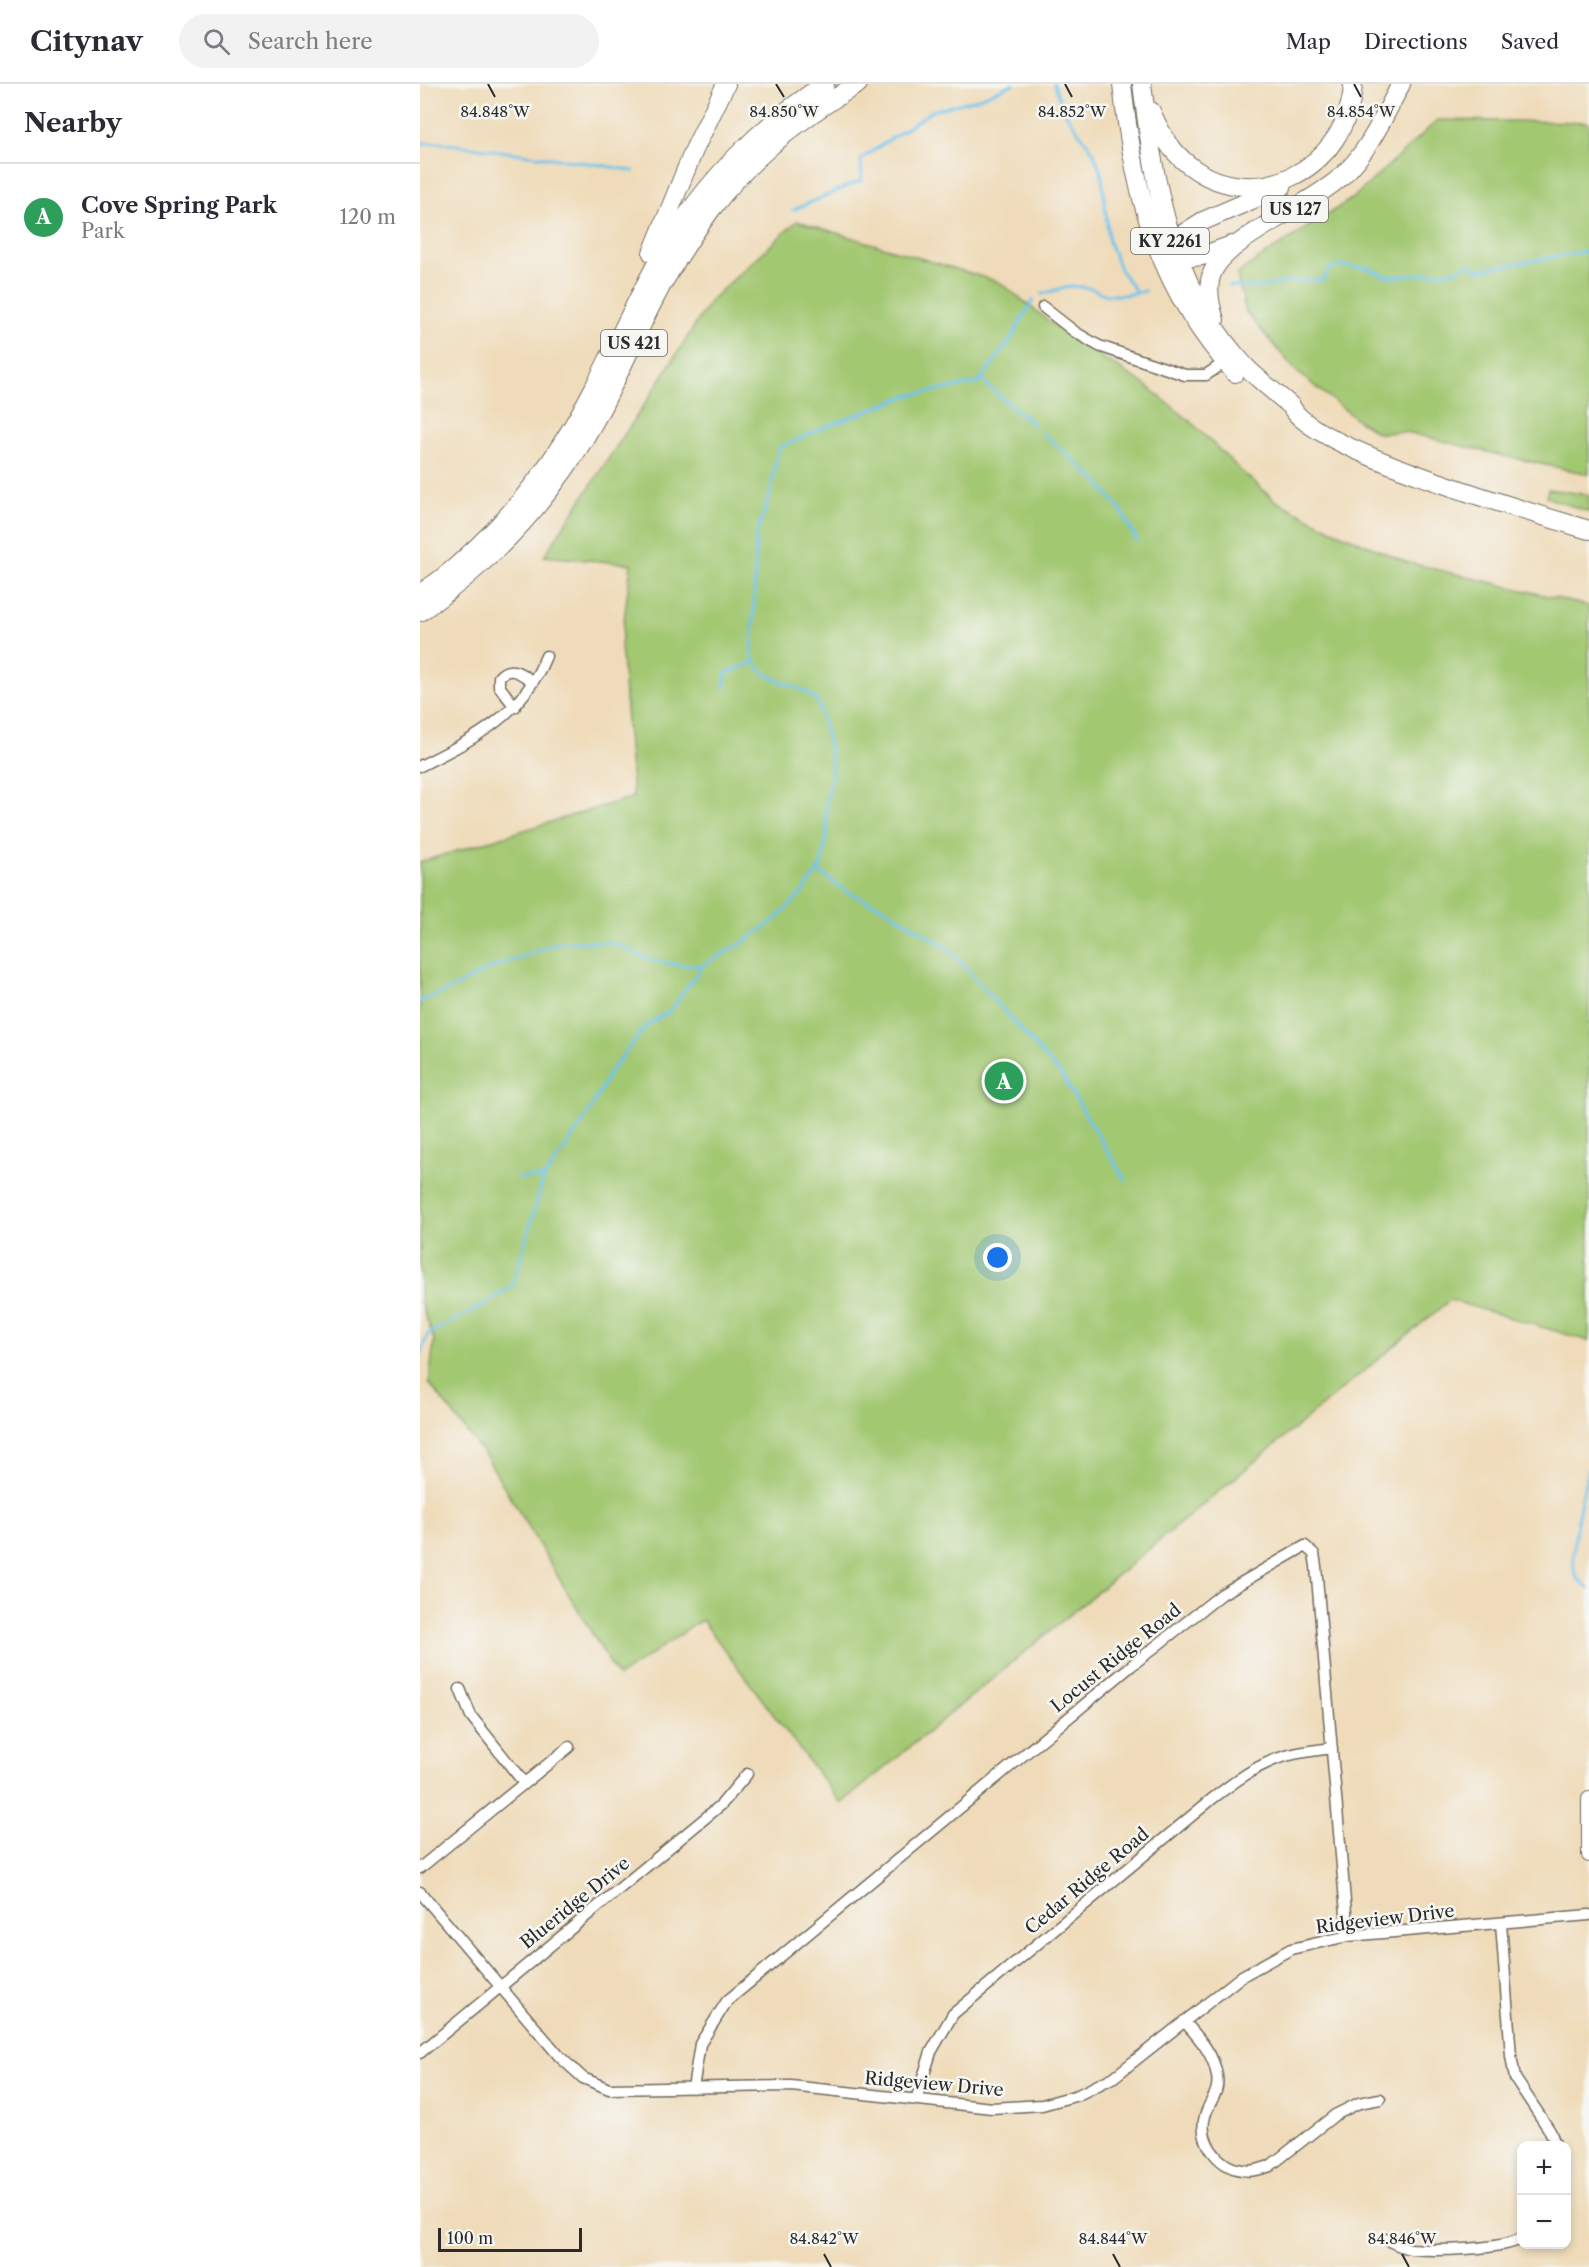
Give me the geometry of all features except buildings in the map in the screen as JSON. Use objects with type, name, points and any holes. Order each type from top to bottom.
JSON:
[{"type":"highway","points":[[626,323],[694,150],[726,84]]},
{"type":"highway","name":"US 421","points":[[420,593],[473,551],[530,490],[579,415],[666,248],[709,187],[767,128],[825,84]]},
{"type":"highway","name":"US 421","points":[[420,612],[495,552],[532,513],[558,479],[593,423],[662,284],[712,209],[777,141],[829,102],[858,84]]},
{"type":"highway","name":"US 127","points":[[1122,84],[1140,193],[1167,253],[1193,322],[1230,358]]},
{"type":"highway","points":[[1167,253],[1203,221],[1294,180],[1313,166],[1326,153],[1345,122],[1350,108],[1353,84]]},
{"type":"highway","name":"US 127","points":[[1401,84],[1374,134],[1353,165],[1320,193],[1248,238],[1226,255],[1212,272],[1210,301],[1219,333],[1230,358],[1248,385],[1286,415],[1294,414],[1332,439],[1389,465],[1589,530]]},
{"type":"highway","points":[[1142,86],[1158,128],[1166,140],[1185,162],[1209,177],[1238,184],[1267,184],[1296,175],[1326,153]]},
{"type":"highway","name":"KY 2261","points":[[1142,86],[1167,253],[1219,333]]},
{"type":"highway","points":[[1167,253],[1214,253],[1248,238]]},
{"type":"street","points":[[1043,307],[1099,346],[1177,372],[1200,377],[1211,373],[1230,358]]},
{"type":"street","points":[[420,766],[488,727],[515,707],[533,682],[546,656]]},
{"type":"street","points":[[515,707],[499,686],[499,677],[506,670],[511,670],[533,682]]},
{"type":"street","name":"Locust Ridge Road","points":[[693,2088],[700,2044],[727,2001],[1131,1666],[1222,1594],[1305,1546],[1314,1554],[1316,1566],[1348,1936]]},
{"type":"street","points":[[460,1689],[471,1716],[524,1783]]},
{"type":"street","points":[[420,1868],[569,1747]]},
{"type":"street","name":"Cedar Ridge Road","points":[[916,2100],[931,2052],[953,2014],[1203,1807],[1245,1775],[1269,1762],[1297,1753],[1332,1748]]},
{"type":"street","name":"Blueridge Drive","points":[[420,2053],[721,1805],[747,1774]]},
{"type":"street","points":[[1589,1799],[1589,1855]]},
{"type":"street","name":"Ridgeview Drive","points":[[420,1892],[560,2056],[583,2078],[609,2089],[791,2086],[992,2108],[1042,2105],[1078,2095],[1114,2077],[1242,1976],[1291,1948],[1348,1936],[1589,1915]]},
{"type":"street","points":[[1501,1923],[1511,2056],[1515,2078],[1554,2141]]},
{"type":"street","points":[[1184,2021],[1206,2046],[1217,2077],[1217,2089],[1205,2115],[1205,2137],[1209,2147],[1227,2166],[1245,2171],[1270,2166],[1335,2115],[1359,2103],[1380,2098]]},
{"type":"street","points":[[1385,2239],[1409,2249],[1496,2247],[1517,2241]]},
{"type":"green space","points":[[1438,120],[1589,122],[1589,474],[1406,432],[1378,433],[1359,421],[1296,371],[1246,312],[1237,275],[1353,198]]},
{"type":"green space","points":[[797,221],[999,282],[1072,339],[1143,383],[1190,421],[1240,470],[1276,501],[1332,530],[1406,562],[1589,606],[1589,1341],[1450,1300],[841,1804],[702,1620],[618,1677],[487,1458],[429,1383],[434,1340],[420,1301],[420,862],[633,797],[621,645],[631,564],[544,556],[711,300]]},
{"type":"green space","points":[[1548,489],[1589,495],[1589,512],[1546,497]]},
{"type":"waterway","points":[[793,210],[862,180],[861,159],[932,111],[977,99],[1013,84]]},
{"type":"waterway","points":[[1054,84],[1063,110],[1094,153],[1102,176],[1109,242],[1120,269],[1136,292]]},
{"type":"waterway","points":[[420,143],[441,143],[634,171]]},
{"type":"waterway","points":[[1229,286],[1261,287],[1292,281],[1323,280],[1330,268],[1344,266],[1367,268],[1389,277],[1454,271],[1468,264],[1478,270],[1589,251]]},
{"type":"waterway","points":[[1042,294],[1071,286],[1090,288],[1106,295],[1124,295],[1145,291]]},
{"type":"waterway","points":[[420,1355],[428,1334],[482,1306],[513,1285],[543,1180],[587,1116],[610,1072],[646,1026],[671,1010],[703,965],[744,942],[777,918],[804,891],[822,862],[827,834],[826,806],[832,773],[830,749],[818,702],[801,690],[765,673],[752,657],[756,536],[769,497],[779,448],[823,428],[906,396],[978,383],[1009,342],[1033,300]]},
{"type":"waterway","points":[[981,380],[1034,425]]},
{"type":"waterway","points":[[1043,433],[1098,482],[1122,512],[1137,541]]},
{"type":"waterway","points":[[724,688],[726,673],[754,662]]},
{"type":"waterway","points":[[818,871],[847,892],[884,908],[949,949],[1062,1076],[1125,1180]]},
{"type":"waterway","points":[[420,1001],[444,992],[489,969],[561,942],[611,942],[653,961],[688,966],[703,965]]},
{"type":"waterway","points":[[517,1178],[545,1177]]},
{"type":"waterway","points":[[1589,1469],[1580,1507],[1574,1554],[1576,1576],[1589,1589]]},
{"type":"place","name":"Cove Spring Park","points":[[1004,1081]]}]
